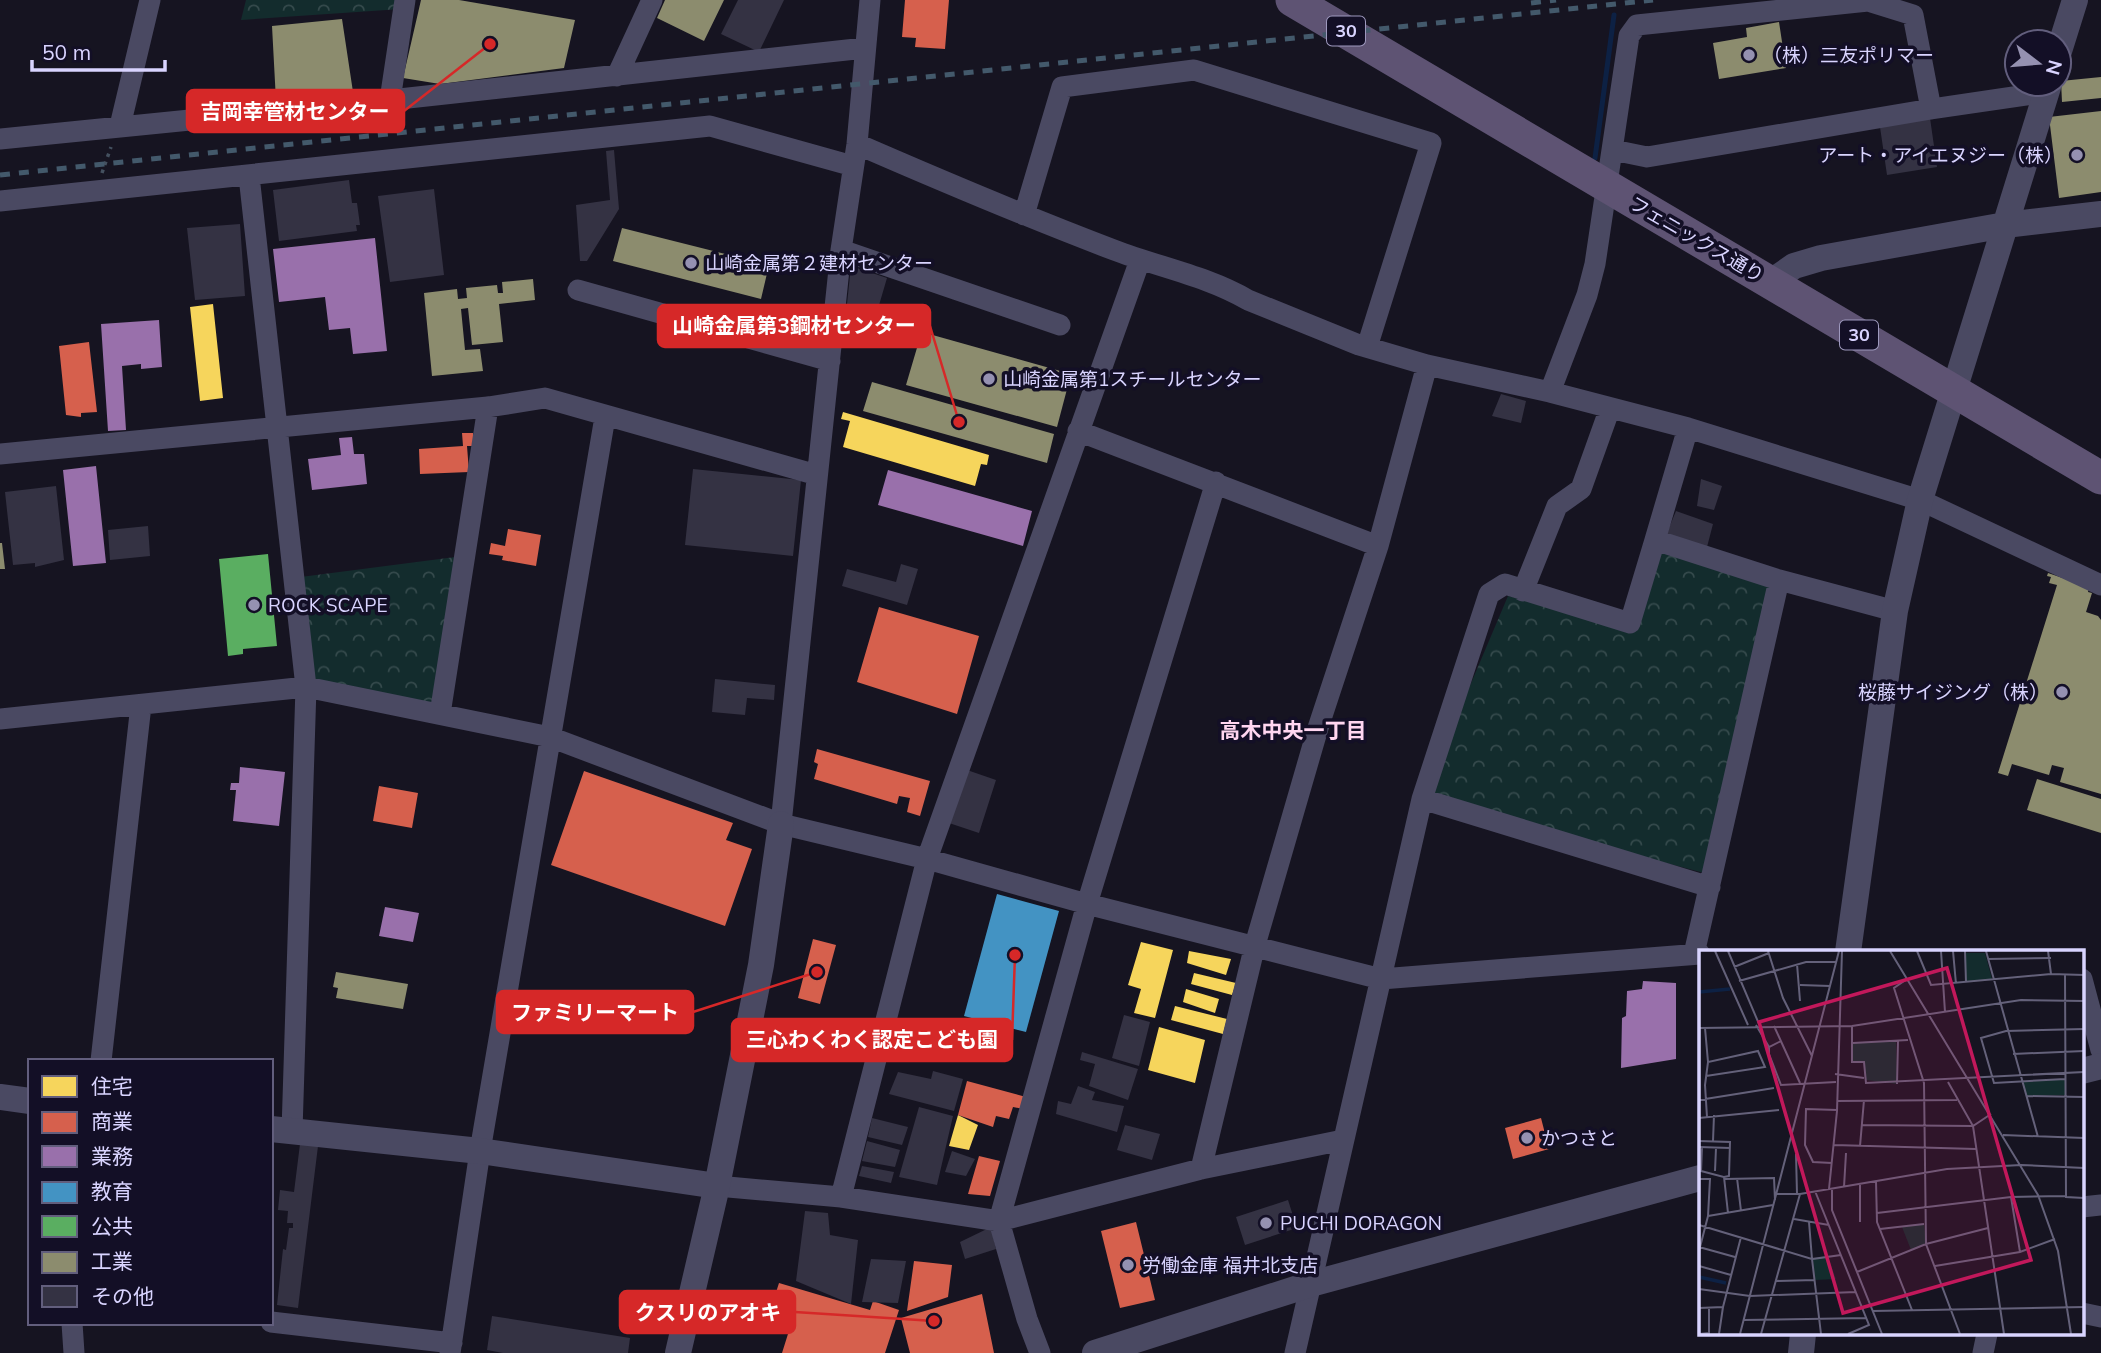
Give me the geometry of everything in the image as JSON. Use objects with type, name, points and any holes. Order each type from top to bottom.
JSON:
[{"type":"main road","name":"フェニックス通り","points":[[1292,0],[2101,478]]},
{"type":"street","points":[[120,126],[150,0]]},
{"type":"street","points":[[390,100],[405,0]]},
{"type":"street","points":[[617,76],[652,0]]},
{"type":"street","points":[[678,1353],[717,1186],[761,965],[781,824],[841,250],[857,144],[870,0]]},
{"type":"street","points":[[1550,393],[1587,295],[1595,264],[1629,36],[1637,25],[1868,1],[1917,8],[1931,108]]},
{"type":"street","points":[[2068,28],[2077,4]]},
{"type":"street","points":[[0,139],[865,48]]},
{"type":"street","points":[[1024,215],[1062,87],[1194,70],[1430,143],[1367,347]]},
{"type":"street","points":[[1613,150],[1647,157],[2003,96]]},
{"type":"street","points":[[1848,950],[1895,611],[1920,500],[2044,98]]},
{"type":"street","points":[[0,201],[709,126],[853,166]]},
{"type":"street","points":[[857,144],[1024,215],[1140,260],[1231,290],[1248,300],[1367,347],[1427,365],[1688,428],[1920,500],[2101,585]]},
{"type":"street","points":[[249,176],[306,687],[282,1130],[480,1151],[717,1186],[841,1197],[999,1221],[1201,1169],[1343,1140]]},
{"type":"street","points":[[1771,282],[1794,266],[1821,257],[2005,225],[2101,214]]},
{"type":"street","points":[[841,250],[1060,326]]},
{"type":"street","points":[[841,1197],[927,859],[1140,260]]},
{"type":"street","points":[[578,290],[830,361]]},
{"type":"street","points":[[1201,1169],[1255,945],[1318,728],[1378,546],[1427,365]]},
{"type":"street","points":[[0,454],[488,407],[545,398],[817,475]]},
{"type":"street","points":[[440,714],[488,407]]},
{"type":"street","points":[[1523,591],[1557,506],[1581,489],[1610,408]]},
{"type":"street","points":[[273,1321],[451,1348],[480,1151],[605,417]]},
{"type":"street","points":[[1296,1353],[1422,799],[1489,594],[1505,584],[1630,623],[1688,428]]},
{"type":"street","points":[[1078,431],[1378,546]]},
{"type":"street","points":[[1040,1353],[1027,1319],[999,1221],[1087,904],[1216,482]]},
{"type":"street","points":[[1655,540],[1779,580],[1895,611]]},
{"type":"street","points":[[0,719],[306,687],[550,737],[781,824],[927,859],[1087,904],[1381,979],[1697,954],[1779,580]]},
{"type":"street","points":[[101,1059],[141,705]]},
{"type":"street","points":[[1422,799],[1710,887]]},
{"type":"street","points":[[2084,986],[2101,1050]]},
{"type":"street","points":[[2084,1070],[2101,1066]]},
{"type":"street","points":[[0,1097],[28,1101]]},
{"type":"street","points":[[1095,1353],[1311,1284],[1699,1178]]},
{"type":"street","points":[[72,1325],[74,1353]]},
{"type":"path","points":[[94,191],[120,126]]},
{"type":"green space","points":[[246,0],[402,0],[401,9],[241,20]]},
{"type":"green space","points":[[1655,540],[1779,580],[1712,875],[1422,799],[1508,596],[1630,623]]},
{"type":"green space","points":[[463,556],[440,714],[306,687],[293,578]]},
{"type":"building: 住宅","points":[[213,304],[223,398],[200,401],[190,307]]},
{"type":"building: 住宅","points":[[843,412],[989,455],[987,465],[981,464],[975,486],[843,447],[850,421],[841,419]]},
{"type":"building: 住宅","points":[[1141,942],[1173,950],[1155,1018],[1134,1013],[1141,989],[1128,985]]},
{"type":"building: 住宅","points":[[1189,951],[1231,959],[1226,975],[1187,963]]},
{"type":"building: 住宅","points":[[1194,973],[1236,983],[1232,995],[1191,984]]},
{"type":"building: 住宅","points":[[1186,989],[1219,999],[1215,1013],[1183,1002]]},
{"type":"building: 住宅","points":[[1175,1006],[1227,1019],[1223,1034],[1171,1020]]},
{"type":"building: 住宅","points":[[1159,1027],[1205,1040],[1195,1083],[1148,1070]]},
{"type":"building: 住宅","points":[[958,1115],[978,1125],[969,1150],[949,1146]]},
{"type":"building: 商業","points":[[905,0],[949,0],[945,49],[915,47],[916,38],[902,37]]},
{"type":"building: 商業","points":[[89,342],[97,412],[81,413],[81,417],[66,415],[59,346]]},
{"type":"building: 商業","points":[[462,433],[473,433],[473,446],[467,446],[469,472],[420,474],[419,449],[463,446]]},
{"type":"building: 商業","points":[[508,529],[541,535],[536,566],[502,560],[503,556],[489,554],[491,543],[505,546]]},
{"type":"building: 商業","points":[[879,607],[979,636],[957,714],[857,682]]},
{"type":"building: 商業","points":[[817,749],[930,781],[920,816],[907,812],[910,798],[899,796],[897,804],[814,779],[818,764],[814,762]]},
{"type":"building: 商業","points":[[584,771],[733,823],[726,840],[752,849],[725,926],[551,865]]},
{"type":"building: 商業","points":[[379,786],[418,793],[412,828],[373,821]]},
{"type":"building: 商業","points":[[813,939],[836,945],[820,1004],[798,998]]},
{"type":"building: 商業","points":[[967,1081],[1026,1097],[1023,1109],[1013,1107],[1009,1119],[996,1116],[993,1127],[958,1115]]},
{"type":"building: 商業","name":"かつさと","points":[[1541,1118],[1549,1149],[1513,1159],[1505,1128]]},
{"type":"building: 商業","points":[[979,1156],[1000,1161],[990,1196],[968,1194]]},
{"type":"building: 商業","name":"労働金庫 福井北支店","points":[[1136,1222],[1155,1300],[1120,1308],[1101,1231]]},
{"type":"building: 商業","points":[[914,1261],[952,1265],[948,1297],[907,1311]]},
{"type":"building: 商業","points":[[779,1283],[870,1310],[873,1301],[899,1310],[885,1353],[782,1353],[793,1318],[770,1311]]},
{"type":"building: 商業","points":[[982,1294],[994,1353],[910,1353],[901,1318]]},
{"type":"building: 業務","points":[[375,238],[387,351],[353,354],[350,328],[329,330],[325,297],[279,302],[273,249]]},
{"type":"building: 業務","points":[[159,320],[162,367],[141,369],[141,364],[122,366],[126,430],[108,431],[101,324]]},
{"type":"building: 業務","points":[[352,437],[354,454],[364,454],[367,484],[312,490],[308,459],[341,455],[339,438]]},
{"type":"building: 業務","points":[[96,466],[106,563],[73,566],[63,470]]},
{"type":"building: 業務","points":[[888,470],[1032,511],[1023,546],[878,505]]},
{"type":"building: 業務","points":[[240,767],[285,772],[279,826],[233,821],[236,790],[230,790],[231,783],[239,783]]},
{"type":"building: 業務","points":[[385,907],[419,913],[413,942],[379,936]]},
{"type":"building: 業務","points":[[1643,981],[1676,983],[1676,1059],[1621,1068],[1622,1018],[1626,1016],[1627,991],[1642,989]]},
{"type":"building: 教育","points":[[997,894],[1059,911],[1026,1032],[964,1016]]},
{"type":"building: 公共","points":[[268,554],[277,646],[243,649],[243,654],[228,656],[219,559]]},
{"type":"building: 工業","points":[[421,0],[459,0],[575,20],[564,68],[440,84],[403,78]]},
{"type":"building: 工業","points":[[665,0],[724,0],[704,41],[657,18]]},
{"type":"building: 工業","points":[[342,19],[353,92],[276,101],[272,26]]},
{"type":"building: 工業","name":"（株）三友ポリマー","points":[[1779,22],[1786,68],[1719,79],[1713,43],[1747,37],[1746,28]]},
{"type":"building: 工業","points":[[2101,77],[2101,98],[2062,102],[2062,98],[2073,98],[2073,80]]},
{"type":"building: 工業","name":"アート・アイエヌジー（株）","points":[[2101,111],[2101,192],[2059,198],[2049,117]]},
{"type":"building: 工業","name":"山崎金属第２建材センター","points":[[622,228],[769,265],[761,299],[613,261]]},
{"type":"building: 工業","points":[[533,279],[535,300],[499,304],[503,342],[472,345],[468,308],[461,309],[465,350],[480,349],[483,371],[432,376],[424,293],[457,289],[458,299],[467,298],[466,288],[497,285],[498,293],[503,293],[502,282]]},
{"type":"building: 工業","name":"山崎金属第1スチールセンター","points":[[897,325],[1071,374],[1057,427],[906,385],[919,341],[895,334]]},
{"type":"building: 工業","points":[[872,382],[1054,434],[1047,463],[863,411]]},
{"type":"building: 工業","points":[[2,543],[5,569],[0,569]]},
{"type":"building: 工業","name":"桜藤サイジング（株）","points":[[2048,573],[2089,587],[2088,592],[2092,593],[2086,612],[2098,616],[2101,620],[2101,794],[2060,782],[2064,768],[2052,765],[2049,775],[2012,764],[2008,776],[1998,773],[2057,585],[2049,583],[2051,577],[2047,576]]},
{"type":"building: 工業","points":[[2037,779],[2101,799],[2101,833],[2027,810]]},
{"type":"building: 工業","points":[[336,972],[408,984],[403,1009],[336,998],[338,988],[333,987]]},
{"type":"building: その他","points":[[738,0],[784,0],[759,52],[721,34]]},
{"type":"building: その他","points":[[1930,118],[1937,167],[1887,175],[1880,127]]},
{"type":"building: その他","points":[[614,150],[619,209],[587,261],[580,261],[576,205],[610,200],[606,151]]},
{"type":"building: その他","points":[[349,180],[352,203],[357,203],[360,225],[356,225],[357,231],[279,241],[273,190]]},
{"type":"building: その他","points":[[434,189],[444,275],[390,282],[378,196]]},
{"type":"building: その他","points":[[240,224],[245,296],[195,300],[187,228]]},
{"type":"building: その他","points":[[851,266],[887,278],[877,312],[847,304]]},
{"type":"building: その他","points":[[1501,394],[1526,401],[1521,423],[1492,416]]},
{"type":"building: その他","points":[[693,469],[801,480],[793,556],[685,545]]},
{"type":"building: その他","points":[[1701,479],[1722,486],[1714,510],[1697,506]]},
{"type":"building: その他","points":[[56,486],[64,560],[35,567],[35,563],[13,565],[5,492]]},
{"type":"building: その他","points":[[1676,511],[1713,524],[1707,547],[1666,535]]},
{"type":"building: その他","points":[[148,526],[150,556],[110,560],[108,530]]},
{"type":"building: その他","points":[[901,564],[918,569],[907,605],[842,586],[847,569],[896,582]]},
{"type":"building: その他","points":[[715,679],[775,685],[774,700],[747,698],[745,715],[712,712]]},
{"type":"building: その他","points":[[967,770],[996,780],[979,833],[949,823]]},
{"type":"building: その他","points":[[1124,1015],[1150,1022],[1139,1066],[1112,1058]]},
{"type":"building: その他","points":[[1082,1052],[1138,1069],[1128,1100],[1089,1086],[1095,1064],[1080,1060]]},
{"type":"building: その他","points":[[933,1071],[963,1079],[954,1111],[889,1094],[898,1072],[931,1079]]},
{"type":"building: その他","points":[[1078,1086],[1095,1092],[1092,1100],[1124,1106],[1117,1132],[1056,1114],[1058,1101],[1071,1104]]},
{"type":"building: その他","points":[[919,1107],[953,1116],[937,1185],[899,1177]]},
{"type":"building: その他","points":[[872,1118],[908,1127],[902,1145],[868,1137]]},
{"type":"building: その他","points":[[1125,1125],[1160,1134],[1152,1160],[1117,1150]]},
{"type":"building: その他","points":[[301,1136],[319,1138],[298,1308],[277,1305],[283,1249],[286,1250],[289,1228],[293,1228],[293,1223],[287,1223],[288,1211],[278,1210],[280,1190],[294,1192]]},
{"type":"building: その他","points":[[867,1141],[900,1150],[895,1167],[862,1161]]},
{"type":"building: その他","points":[[952,1151],[975,1159],[966,1176],[945,1172]]},
{"type":"building: その他","points":[[862,1166],[894,1172],[891,1183],[859,1176]]},
{"type":"building: その他","name":"PUCHI DORAGON","points":[[1288,1200],[1297,1228],[1245,1245],[1236,1217]]},
{"type":"building: その他","points":[[805,1211],[828,1213],[830,1235],[858,1240],[851,1304],[796,1281]]},
{"type":"building: その他","points":[[991,1227],[996,1249],[965,1259],[960,1242]]},
{"type":"building: その他","points":[[871,1259],[906,1261],[898,1303],[862,1302]]},
{"type":"building: その他","points":[[492,1316],[630,1338],[628,1353],[503,1353],[487,1350]]},
{"type":"waterway","points":[[1595,158],[1614,15]]},
{"type":"railway","points":[[1531,3],[1556,0]]},
{"type":"railway","points":[[0,175],[1653,0]]},
{"type":"place","name":"吉岡幸管材センター","points":[[490,44]]},
{"type":"place","name":"（株）三友ポリマー","points":[[1749,55]]},
{"type":"place","name":"アート・アイエヌジー（株）","points":[[2077,155]]},
{"type":"place","name":"山崎金属第２建材センター","points":[[691,263]]},
{"type":"place","name":"山崎金属第1スチールセンター","points":[[989,379]]},
{"type":"place","name":"山崎金属第3鋼材センター","points":[[959,422]]},
{"type":"place","name":"ROCK SCAPE","points":[[254,605]]},
{"type":"place","name":"桜藤サイジング（株）","points":[[2062,692]]},
{"type":"place","name":"三心わくわく認定こども園","points":[[1015,955]]},
{"type":"place","name":"ファミリーマート","points":[[817,972]]},
{"type":"place","name":"かつさと","points":[[1527,1138]]},
{"type":"place","name":"PUCHI DORAGON","points":[[1266,1223]]},
{"type":"place","name":"労働金庫 福井北支店","points":[[1128,1265]]},
{"type":"place","name":"クスリのアオキ","points":[[934,1321]]},
{"type":"district","name":"高木中央一丁目","points":[[1293,731]]}]
